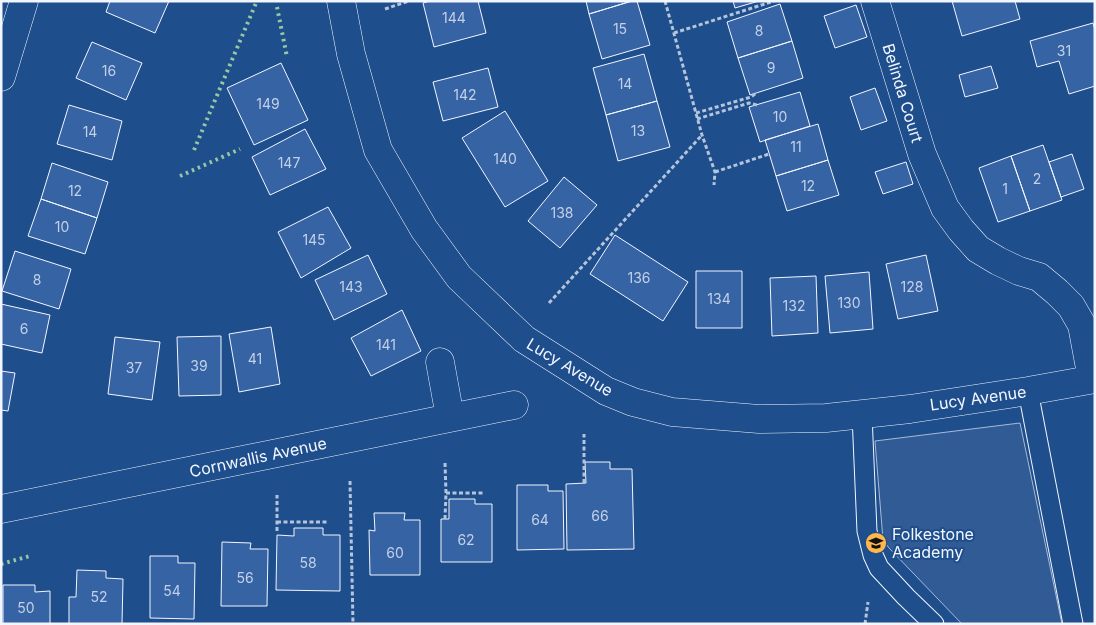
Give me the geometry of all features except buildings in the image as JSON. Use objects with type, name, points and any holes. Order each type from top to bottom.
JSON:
[{"type":"street","points":[[1,77],[24,1]]},
{"type":"street","name":"Lucy Avenue","points":[[341,1],[351,54],[378,150],[424,229],[459,277],[524,339],[606,391],[633,402],[672,412],[759,419],[826,418],[862,415],[1028,391],[1093,379]]},
{"type":"street","name":"Belinda Court","points":[[875,1],[910,119],[933,183],[945,208],[978,249],[1019,271],[1039,277],[1058,292],[1071,306],[1082,326],[1093,379]]},
{"type":"street","points":[[440,362],[450,417]]},
{"type":"street","name":"Cornwallis Avenue","points":[[1,510],[514,404]]},
{"type":"lane","points":[[1028,391],[1073,624]]},
{"type":"lane","points":[[862,415],[867,530],[873,555],[879,568],[934,624]]},
{"type":"path","points":[[385,9],[409,1]]},
{"type":"path","points":[[665,1],[697,119],[714,172],[714,185]]},
{"type":"path","points":[[674,33],[774,1]]},
{"type":"path","points":[[696,113],[751,97],[756,93]]},
{"type":"path","points":[[697,119],[749,103],[757,105]]},
{"type":"path","points":[[549,303],[702,135]]},
{"type":"path","points":[[714,172],[769,154]]},
{"type":"path","points":[[584,434],[584,483]]},
{"type":"path","points":[[445,463],[445,519]]},
{"type":"path","points":[[350,481],[353,624]]},
{"type":"path","points":[[446,493],[483,493]]},
{"type":"path","points":[[277,495],[277,531]]},
{"type":"path","points":[[277,522],[329,522]]},
{"type":"shaded area","points":[[1020,423],[1062,624],[962,624],[883,540],[875,441]]},
{"type":"hedge","points":[[194,150],[256,3]]},
{"type":"hedge","points":[[277,7],[287,57]]},
{"type":"hedge","points":[[180,176],[240,149]]},
{"type":"hedge","points":[[1,564],[30,556]]},
{"type":"place","name":"Folkestone Academy","points":[[876,543]]}]
